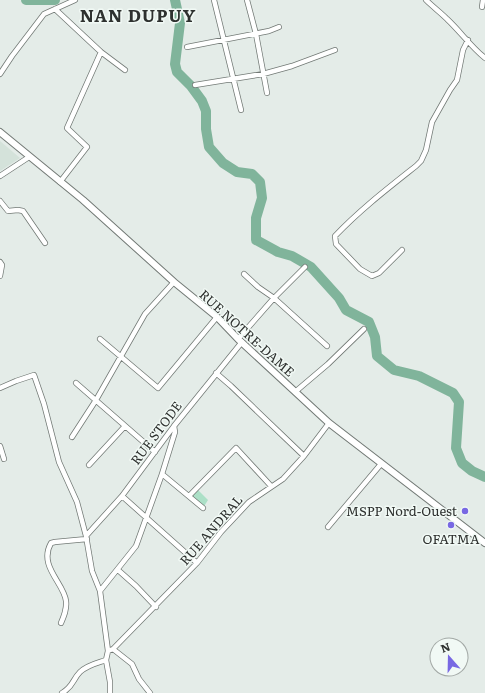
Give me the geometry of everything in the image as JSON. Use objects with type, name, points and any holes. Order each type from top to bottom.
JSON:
[{"type":"street","points":[[0,74],[44,14],[75,0]]},
{"type":"street","points":[[214,0],[241,110]]},
{"type":"street","points":[[247,0],[256,34],[267,92]]},
{"type":"street","points":[[426,0],[468,40],[477,52],[485,58]]},
{"type":"street","points":[[482,7],[483,0]]},
{"type":"street","points":[[55,9],[101,52],[125,70]]},
{"type":"street","points":[[187,47],[256,34],[279,27]]},
{"type":"street","points":[[402,250],[379,273],[372,276],[360,269],[336,244],[334,239],[335,236],[370,202],[416,166],[421,160],[426,150],[432,122],[450,90],[458,80],[463,50],[468,40]]},
{"type":"street","points":[[195,84],[233,80],[263,74],[292,66],[335,50]]},
{"type":"street","points":[[60,182],[87,147],[67,128],[101,52]]},
{"type":"street","name":"RUE NOTRE-DAME","points":[[0,132],[83,200],[174,282],[217,317],[240,341],[329,423],[485,542]]},
{"type":"street","points":[[0,176],[29,157]]},
{"type":"street","points":[[0,201],[8,211],[23,211],[46,243]]},
{"type":"street","points":[[0,262],[2,265],[0,276]]},
{"type":"street","name":"RUE STODE","points":[[86,537],[122,496],[174,426],[274,298],[305,267]]},
{"type":"street","points":[[244,274],[258,287],[274,298],[327,346]]},
{"type":"street","points":[[72,437],[96,400],[145,314],[174,282]]},
{"type":"street","points":[[100,338],[158,388],[217,317]]},
{"type":"street","points":[[295,392],[328,364],[364,329]]},
{"type":"street","points":[[216,373],[232,386],[304,456]]},
{"type":"street","points":[[0,388],[34,375],[44,404],[59,462],[77,502],[86,537],[92,572],[100,591],[111,650],[106,660],[110,682],[110,693]]},
{"type":"street","points":[[76,383],[155,452]]},
{"type":"street","name":"RUE ANDRAL","points":[[111,650],[156,607],[197,563],[221,532],[249,502],[283,479],[304,456],[329,423]]},
{"type":"street","points":[[90,465],[125,426]]},
{"type":"street","points":[[100,591],[136,546],[162,474],[175,432],[174,426]]},
{"type":"street","points":[[0,446],[4,459]]},
{"type":"street","points":[[189,496],[236,448],[271,486]]},
{"type":"street","points":[[328,527],[381,464]]},
{"type":"street","points":[[162,474],[203,508]]},
{"type":"street","points":[[122,496],[197,563]]},
{"type":"street","points":[[62,623],[66,600],[53,575],[48,557],[49,547],[51,543],[86,537]]},
{"type":"street","points":[[118,570],[156,607]]},
{"type":"street","points":[[111,650],[132,664],[139,679],[150,693]]},
{"type":"street","points":[[62,693],[70,691],[80,672],[91,664],[106,660]]},
{"type":"shaded area","points":[[0,141],[20,158],[0,171]]},
{"type":"green space","points":[[196,488],[208,500],[203,508],[189,496]]},
{"type":"waterway","points":[[26,0],[55,0]]},
{"type":"waterway","points":[[175,0],[180,23],[175,64],[177,72],[191,86],[202,101],[206,111],[206,129],[209,147],[223,163],[237,172],[252,174],[260,182],[262,198],[256,218],[256,240],[278,252],[292,256],[311,267],[339,298],[346,310],[369,322],[375,337],[377,356],[394,370],[419,376],[453,393],[459,402],[456,448],[462,463],[472,471],[485,477]]},
{"type":"place","name":"MSPP Nord-Ouest","points":[[465,511]]},
{"type":"place","name":"OFATMA","points":[[451,525]]},
{"type":"district","name":"NAN DUPUY","points":[[138,16]]}]
